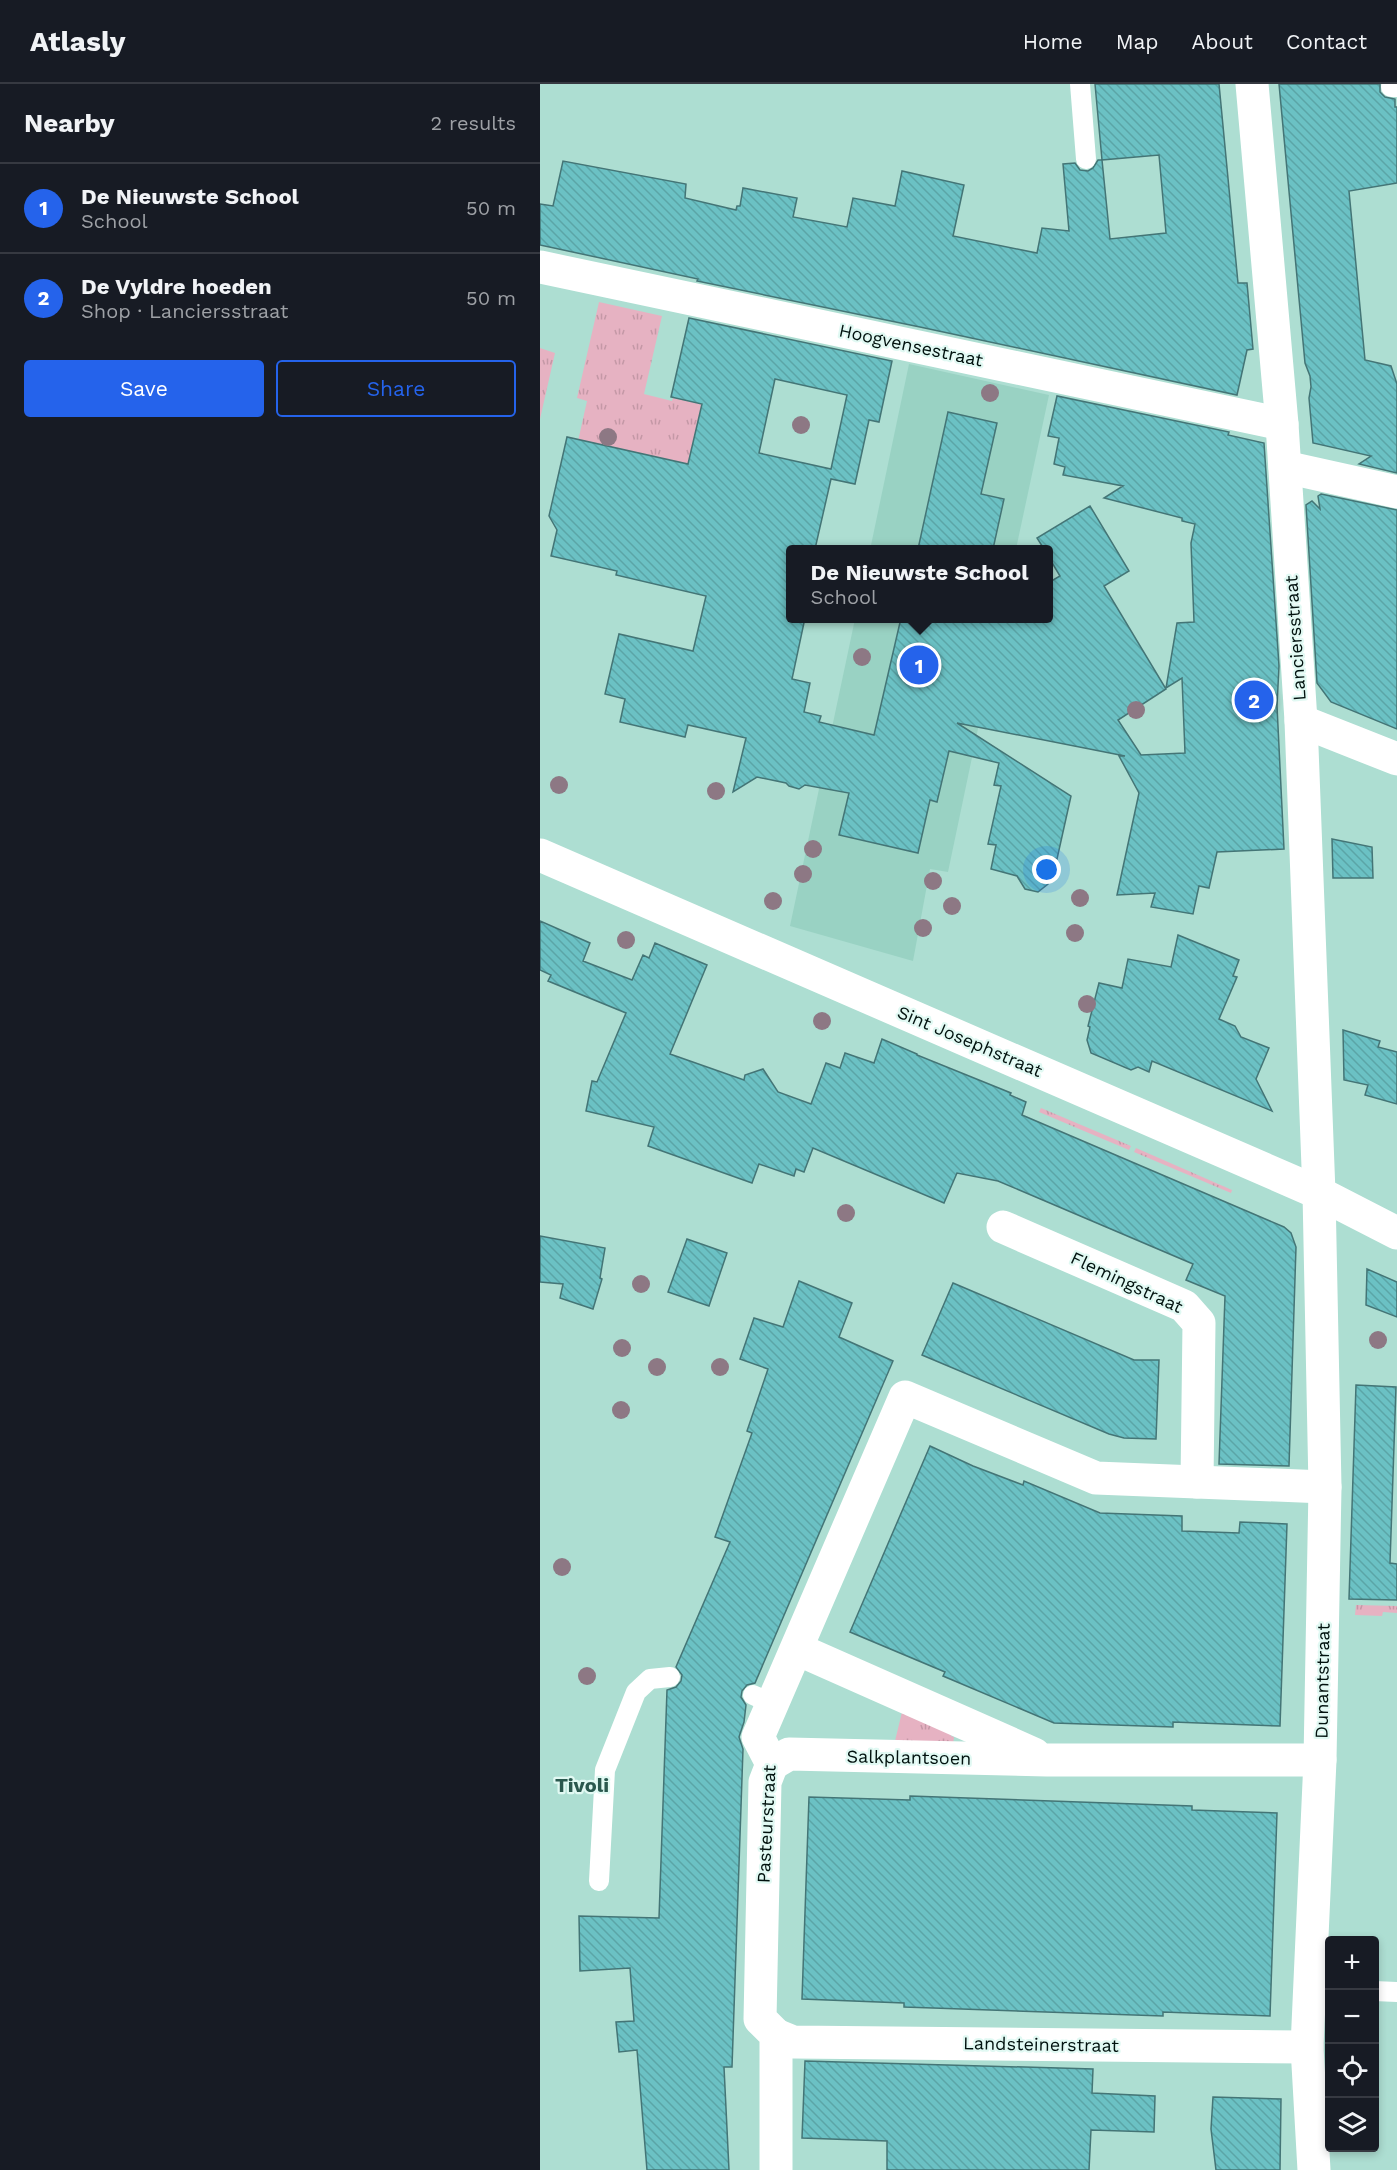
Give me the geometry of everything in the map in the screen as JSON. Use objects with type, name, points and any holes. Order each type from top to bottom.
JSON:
[{"type":"street","name":"Lanciersstraat","points":[[1252,84],[1282,424],[1301,721],[1319,1192]]},
{"type":"street","name":"Hoogvensestraat","points":[[540,267],[1282,424]]},
{"type":"street","points":[[1285,467],[1397,492]]},
{"type":"street","points":[[1301,721],[1397,759]]},
{"type":"street","name":"Sint Josephstraat","points":[[540,855],[1319,1192],[1397,1233]]},
{"type":"street","name":"Dunantstraat","points":[[1314,2170],[1307,2047],[1320,1989],[1320,1760],[1325,1487],[1319,1192]]},
{"type":"street","name":"Flemingstraat","points":[[1003,1227],[1184,1306],[1199,1323],[1197,1482]]},
{"type":"street","name":"Pasteurstraat","points":[[776,2035],[760,2019],[765,1782],[772,1764],[758,1737],[763,1699],[797,1649],[905,1397],[1096,1478],[1197,1482]]},
{"type":"street","points":[[1197,1482],[1325,1487]]},
{"type":"street","name":"Salkplantsoen","points":[[797,1649],[1047,1760]]},
{"type":"street","name":"Salkplantsoen","points":[[772,1764],[789,1754],[1047,1760],[1320,1760]]},
{"type":"street","points":[[776,2035],[776,2170]]},
{"type":"street","name":"Landsteinerstraat","points":[[776,2035],[793,2042],[1307,2047]]},
{"type":"lane","points":[[1080,84],[1086,159]]},
{"type":"lane","points":[[599,1881],[605,1770],[636,1692],[650,1679],[670,1677]]},
{"type":"lane","points":[[1379,1991],[1397,1992]]},
{"type":"shaded area","points":[[909,364],[1049,395],[1017,545],[871,545]]},
{"type":"shaded area","points":[[854,623],[1000,623],[948,872],[930,869],[913,961],[790,926]]},
{"type":"green space","points":[[599,302],[662,316],[644,394],[672,401],[673,398],[702,404],[685,475],[576,450],[587,401],[577,398]]},
{"type":"green space","points":[[540,348],[555,353],[540,419]]},
{"type":"green space","points":[[1041,1108],[1131,1146],[1129,1150],[1039,1112]]},
{"type":"green space","points":[[1136,1148],[1232,1190],[1231,1193],[1134,1152]]},
{"type":"green space","points":[[1356,1605],[1397,1606],[1397,1613],[1383,1612],[1382,1616],[1355,1615]]},
{"type":"green space","points":[[902,1712],[951,1733],[954,1737],[953,1744],[894,1745]]},
{"type":"building","points":[[1095,84],[1219,84],[1238,283],[1247,283],[1253,349],[1247,350],[1237,395],[697,281],[698,279],[540,245],[540,204],[553,206],[563,161],[686,184],[685,198],[736,210],[737,206],[740,206],[743,188],[797,198],[793,217],[847,227],[853,198],[895,206],[902,171],[964,185],[953,236],[1037,253],[1042,228],[1069,231],[1063,164],[1075,163],[1080,170],[1088,171],[1098,160],[1102,160]],"holes":[[[1159,155],[1166,233],[1110,239],[1102,160]]]},
{"type":"building","points":[[1279,84],[1380,84],[1380,92],[1385,97],[1395,99],[1395,107],[1397,107],[1397,183],[1349,191],[1365,360],[1391,366],[1397,384],[1397,473],[1359,464],[1371,456],[1313,443],[1309,398],[1310,376],[1305,363]]},
{"type":"building","points":[[689,318],[892,361],[879,422],[869,420],[855,484],[831,479],[816,545],[786,545],[786,623],[804,623],[792,679],[810,683],[804,712],[821,716],[819,722],[874,735],[900,623],[1053,623],[1053,580],[1060,576],[1053,564],[1053,545],[1041,545],[1037,538],[1090,506],[1129,571],[1104,586],[1166,689],[1118,720],[1141,755],[1185,753],[1182,678],[1166,688],[1177,623],[1194,622],[1191,543],[1195,524],[1182,521],[1182,518],[1104,498],[1123,486],[1063,475],[1065,467],[1054,464],[1059,438],[1048,436],[1057,396],[1229,432],[1228,435],[1264,443],[1279,666],[1277,706],[1284,849],[1217,852],[1209,888],[1199,886],[1193,914],[1151,907],[1155,893],[1117,895],[1139,793],[1119,756],[1125,756],[957,723],[1071,796],[1057,859],[1054,858],[1048,884],[1038,892],[1025,889],[1017,876],[991,869],[996,845],[988,844],[1001,786],[994,785],[999,763],[949,751],[937,802],[930,800],[918,853],[839,835],[849,793],[805,785],[799,789],[786,783],[757,777],[733,792],[746,738],[688,725],[685,737],[620,722],[625,699],[605,694],[619,634],[693,651],[706,596],[616,575],[617,571],[551,556],[557,530],[549,516],[567,437],[688,464],[702,404],[671,397]],"holes":[[[775,379],[847,395],[831,469],[759,453]]]},
{"type":"building","points":[[948,412],[997,423],[981,494],[1004,499],[994,545],[919,545]]},
{"type":"building","points":[[1321,494],[1397,510],[1397,729],[1331,702],[1317,683],[1306,505],[1312,501],[1320,509],[1318,496]]},
{"type":"building","points":[[1332,839],[1372,847],[1373,878],[1333,878]]},
{"type":"building","points":[[540,921],[590,943],[583,961],[632,980],[643,955],[649,958],[655,943],[707,965],[670,1054],[744,1080],[745,1075],[763,1069],[778,1092],[811,1104],[826,1063],[840,1068],[845,1053],[874,1063],[882,1039],[1011,1093],[1010,1095],[1026,1102],[1022,1115],[1284,1227],[1291,1233],[1296,1247],[1289,1466],[1219,1464],[1225,1296],[1186,1280],[1193,1264],[998,1181],[957,1173],[944,1203],[813,1148],[804,1172],[796,1169],[794,1176],[759,1164],[752,1183],[648,1146],[654,1127],[586,1111],[592,1081],[597,1082],[626,1013],[548,981],[551,975],[540,970]]},
{"type":"building","points":[[1178,935],[1239,960],[1233,976],[1237,977],[1219,1019],[1235,1026],[1241,1037],[1269,1048],[1256,1079],[1272,1111],[1152,1061],[1149,1072],[1138,1067],[1131,1070],[1091,1053],[1087,1040],[1090,1027],[1088,1026],[1099,983],[1122,988],[1128,959],[1171,967]]},
{"type":"building","points":[[1343,1030],[1380,1041],[1378,1047],[1397,1052],[1397,1104],[1365,1095],[1368,1085],[1344,1080]]},
{"type":"building","points":[[540,1236],[605,1248],[600,1278],[602,1279],[593,1309],[560,1298],[563,1284],[540,1282]]},
{"type":"building","points":[[687,1239],[727,1253],[709,1306],[668,1292]]},
{"type":"building","points":[[1367,1269],[1397,1282],[1397,1317],[1366,1305]]},
{"type":"building","points":[[799,1281],[852,1303],[839,1337],[893,1361],[755,1683],[747,1685],[742,1691],[741,1697],[746,1705],[739,1737],[743,1749],[732,2067],[724,2067],[729,2170],[647,2170],[637,2050],[619,2052],[616,2022],[634,2021],[630,1968],[580,1971],[579,1916],[659,1918],[667,1690],[676,1687],[681,1681],[682,1675],[676,1667],[730,1542],[715,1537],[752,1433],[747,1431],[768,1369],[740,1359],[754,1318],[783,1327]]},
{"type":"building","points":[[953,1283],[1134,1360],[1159,1360],[1156,1439],[1124,1438],[1109,1434],[922,1355]]},
{"type":"building","points":[[1356,1385],[1396,1387],[1390,1563],[1397,1564],[1397,1600],[1349,1599]]},
{"type":"building","points":[[930,1446],[973,1466],[1023,1485],[1024,1481],[1100,1513],[1182,1516],[1182,1531],[1239,1533],[1240,1522],[1287,1524],[1280,1726],[1173,1722],[1173,1727],[1054,1723],[943,1676],[945,1672],[850,1632]]},
{"type":"building","points":[[910,1796],[1192,1806],[1192,1810],[1277,1813],[1270,2016],[1163,2012],[1163,2016],[904,2007],[904,2003],[802,1999],[809,1797],[910,1800]]},
{"type":"building","points":[[805,2061],[1093,2069],[1092,2093],[1155,2096],[1154,2132],[1091,2130],[1089,2170],[887,2170],[887,2141],[802,2138]]},
{"type":"building","points":[[1213,2097],[1281,2099],[1280,2170],[1216,2170],[1211,2129]]},
{"type":"place","name":"De Nieuwste School","points":[[919,665]]},
{"type":"place","name":"De Vyldre hoeden","points":[[1254,700]]},
{"type":"district","name":"Tivoli","points":[[582,1785]]}]
